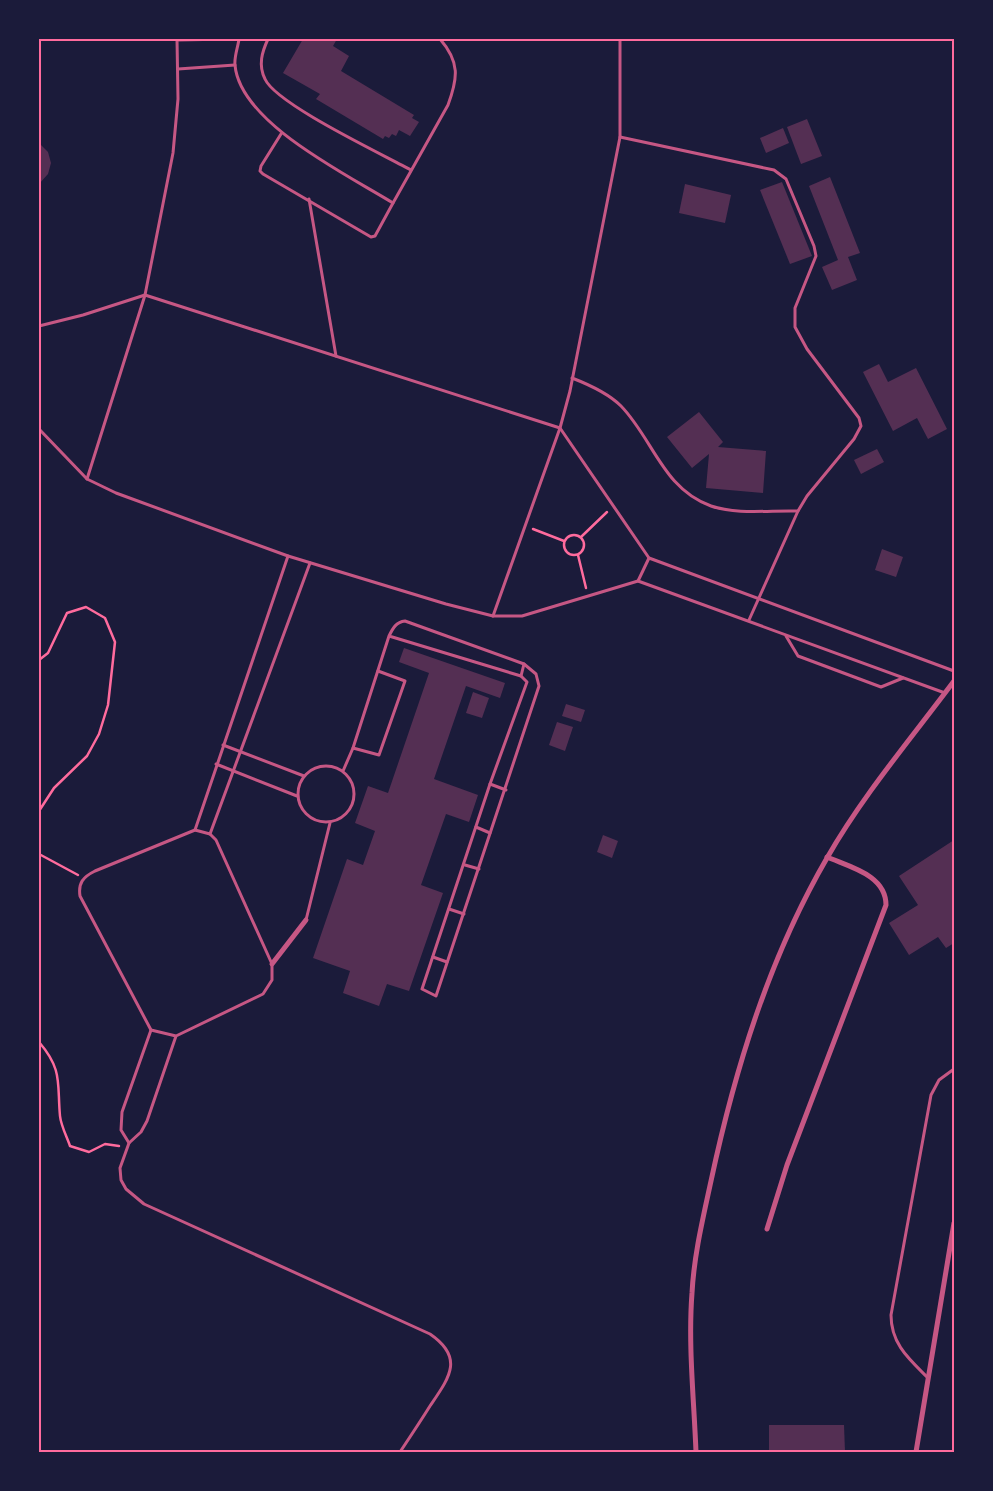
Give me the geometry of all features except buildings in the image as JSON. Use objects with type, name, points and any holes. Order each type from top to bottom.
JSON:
[{"type":"street","points":[[696,1452],[692,1292],[695,1262],[717,1153],[752,1024],[786,936],[828,857],[888,766],[954,681]]},
{"type":"street","points":[[945,693],[954,692]]},
{"type":"street","points":[[767,1229],[786,1165],[886,905],[882,888],[870,876],[828,857]]},
{"type":"street","points":[[272,964],[306,920]]},
{"type":"street","points":[[916,1452],[954,1223]]},
{"type":"lane","points":[[88,479],[145,295],[174,153],[178,69],[177,39],[230,39]]},
{"type":"lane","points":[[239,39],[235,65],[242,87],[249,100],[261,115],[281,134],[394,203]]},
{"type":"lane","points":[[268,39],[261,62],[265,80],[272,90],[297,108],[412,170]]},
{"type":"lane","points":[[281,134],[260,171],[373,237],[448,105],[454,89],[456,80],[454,62],[450,50],[440,39]]},
{"type":"lane","points":[[493,616],[560,428],[572,378],[620,137],[620,39]]},
{"type":"lane","points":[[178,69],[235,65]]},
{"type":"lane","points":[[620,137],[769,168],[786,179],[814,246],[816,256],[795,308],[794,327],[861,423],[854,439],[807,496],[798,510],[749,620]]},
{"type":"lane","points":[[309,199],[336,356]]},
{"type":"lane","points":[[39,326],[83,315],[145,295],[560,428],[649,558],[954,671]]},
{"type":"lane","points":[[572,378],[597,388],[620,405],[640,428],[663,469],[690,496],[712,506],[734,509],[798,510]]},
{"type":"lane","points":[[39,429],[88,479],[116,492],[288,556],[446,604],[493,616],[522,616],[638,581],[945,693]]},
{"type":"lane","points":[[195,830],[288,556]]},
{"type":"lane","points":[[638,581],[649,558]]},
{"type":"lane","points":[[210,834],[239,751],[310,563]]},
{"type":"lane","points":[[343,771],[353,748],[389,636],[394,626],[405,621],[524,664],[536,674],[539,686],[437,995],[422,991],[465,865],[490,784],[527,686],[526,680],[521,676],[389,636]]},
{"type":"lane","points":[[786,635],[798,656],[881,688],[903,678]]},
{"type":"lane","points":[[521,676],[524,664]]},
{"type":"lane","points":[[353,748],[379,756],[405,681],[378,671]]},
{"type":"lane","points":[[223,745],[304,776]]},
{"type":"lane","points":[[216,764],[297,796]]},
{"type":"lane","points":[[327,766],[343,771],[353,784],[354,800],[347,814],[330,823],[317,822],[310,818],[299,804],[297,796],[299,785],[304,776],[310,770],[327,766]]},
{"type":"lane","points":[[490,784],[506,790]]},
{"type":"lane","points":[[306,920],[330,823]]},
{"type":"lane","points":[[476,828],[490,833]]},
{"type":"lane","points":[[128,1145],[121,1130],[122,1112],[151,1030],[80,896],[79,887],[84,878],[95,871],[195,830],[210,834],[216,840],[272,964],[272,980],[263,994],[176,1036],[151,1030]]},
{"type":"lane","points":[[465,865],[479,869]]},
{"type":"lane","points":[[450,909],[464,914]]},
{"type":"lane","points":[[434,956],[448,962]]},
{"type":"lane","points":[[176,1036],[144,1128],[128,1145],[120,1168],[121,1180],[126,1189],[144,1204],[430,1334],[439,1340],[447,1349],[450,1358],[451,1374],[400,1452]]},
{"type":"lane","points":[[928,1379],[897,1345],[891,1326],[891,1315],[931,1095],[939,1080],[954,1069]]},
{"type":"path","points":[[581,537],[613,506]]},
{"type":"path","points":[[525,525],[564,541]]},
{"type":"path","points":[[564,541],[572,534],[581,537]]},
{"type":"path","points":[[578,555],[584,547],[581,537]]},
{"type":"path","points":[[564,541],[566,552],[578,555]]},
{"type":"path","points":[[578,555],[588,597]]},
{"type":"path","points":[[39,660],[48,653],[67,613],[86,607],[105,618],[115,642],[108,705],[99,734],[87,756],[54,788],[39,811]]},
{"type":"path","points":[[39,854],[84,878]]},
{"type":"path","points":[[39,1042],[54,1063],[60,1091],[60,1117],[70,1146],[89,1152],[105,1144],[128,1145]]}]
